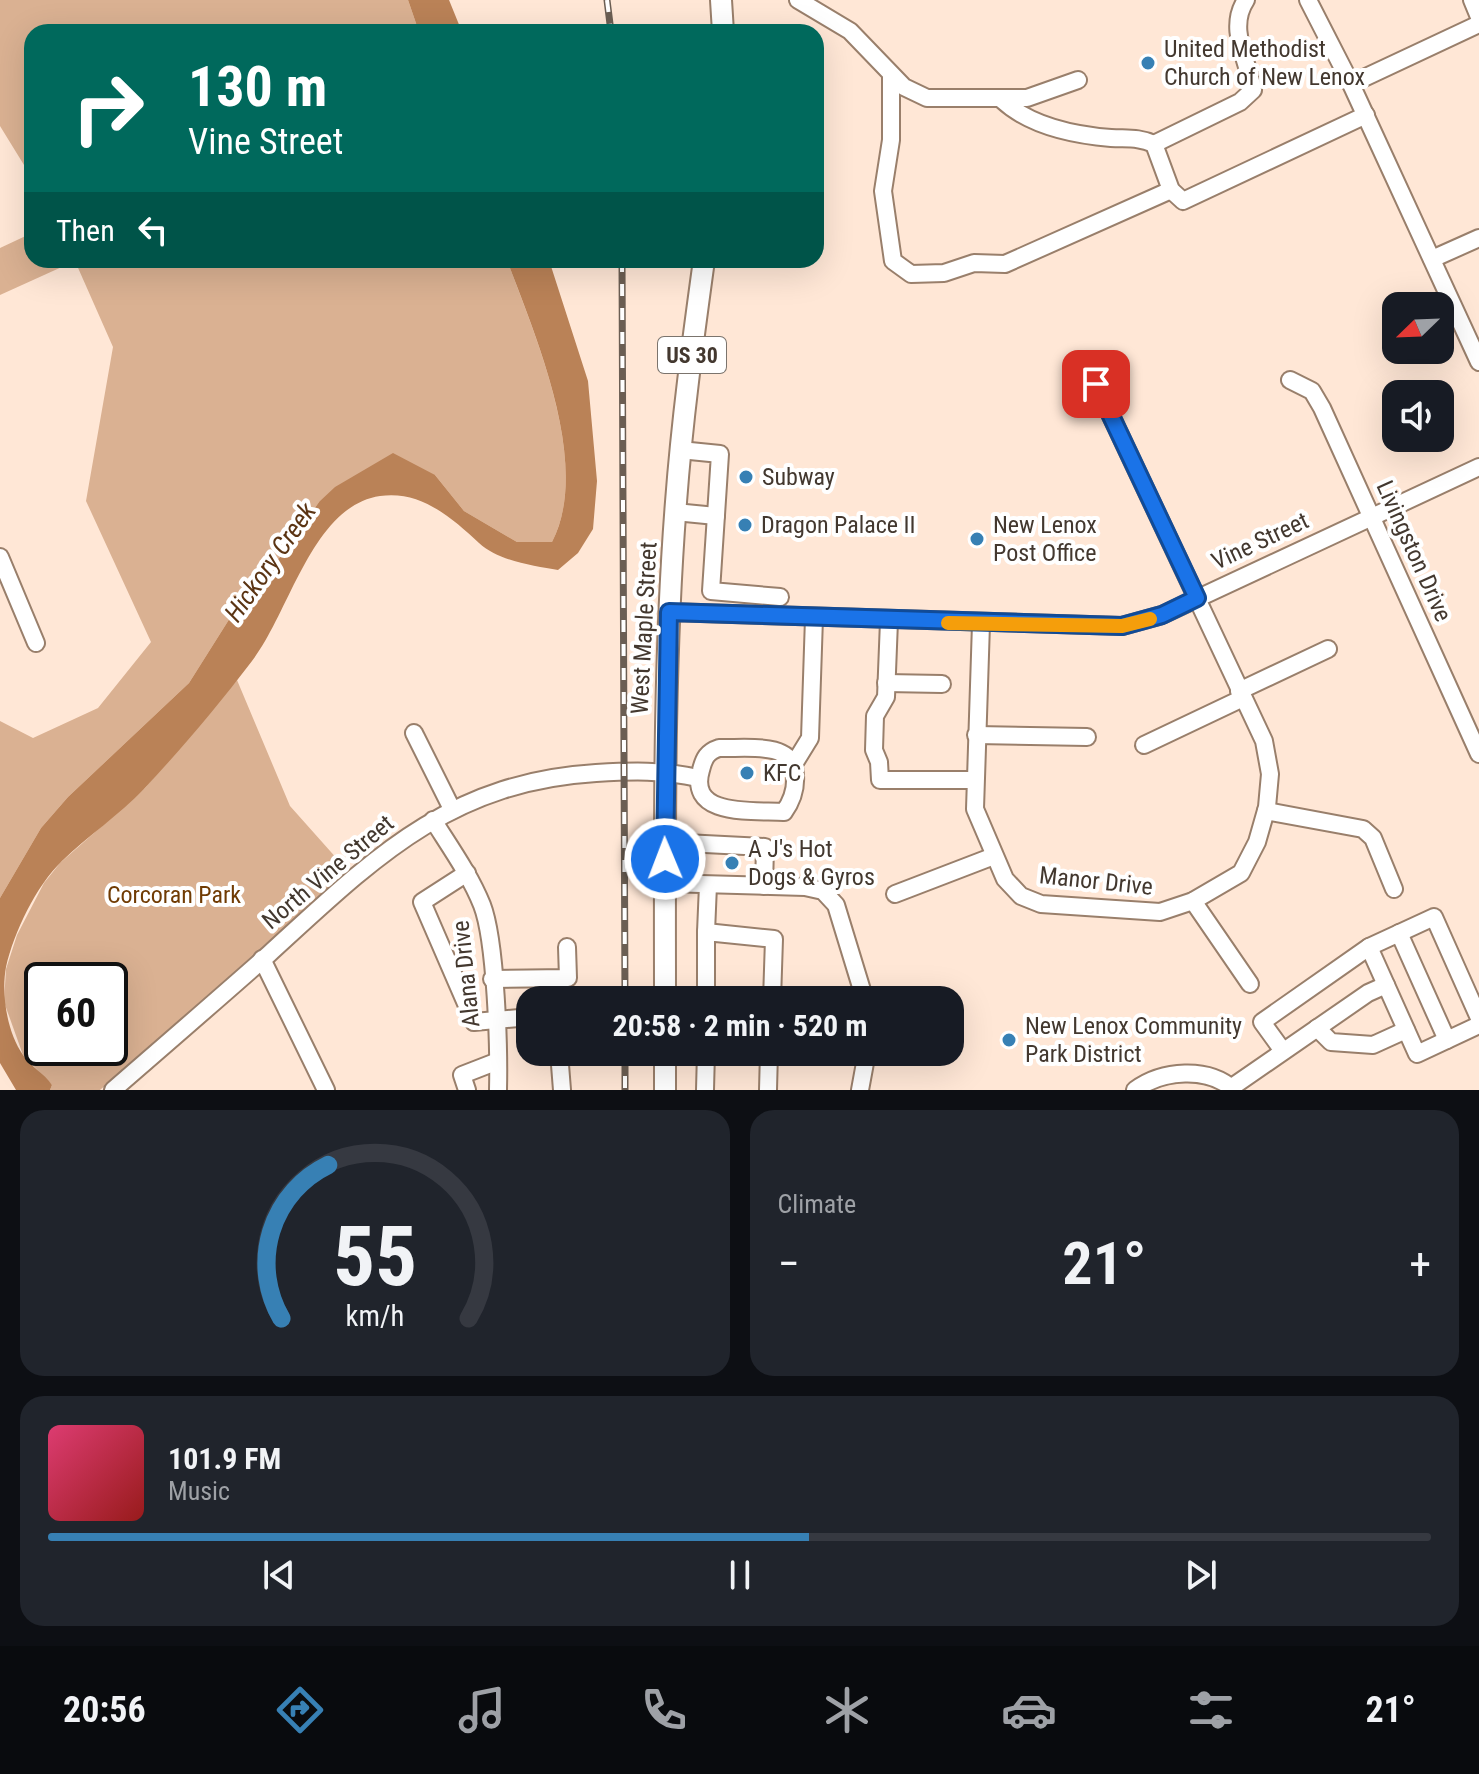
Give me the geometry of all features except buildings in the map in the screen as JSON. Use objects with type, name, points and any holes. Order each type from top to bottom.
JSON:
[{"type":"main road","points":[[721,0],[722,24]]},
{"type":"main road","name":"West Maple Street","points":[[665,986],[664,770],[669,612],[680,450],[703,268]]},
{"type":"main road","points":[[665,1066],[665,1090]]},
{"type":"street","points":[[798,0],[850,31],[891,76],[904,87],[927,98],[985,95],[1002,100],[1027,98],[1078,80]]},
{"type":"street","points":[[1002,100],[1018,114],[1068,131],[1084,135],[1139,138],[1154,144],[1240,102],[1253,90],[1249,65],[1237,35],[1236,14],[1246,0]]},
{"type":"street","points":[[1308,0],[1366,115],[1479,362]]},
{"type":"street","points":[[1472,0],[1479,17]]},
{"type":"street","points":[[1351,84],[1479,24]]},
{"type":"street","points":[[891,76],[891,140],[883,191],[893,261],[911,274],[944,273],[974,263],[1005,264],[1171,190]]},
{"type":"street","points":[[1154,144],[1171,190],[1183,201],[1366,115]]},
{"type":"street","points":[[1432,259],[1479,238]]},
{"type":"street","name":"Livingston Drive","points":[[1290,380],[1312,391],[1317,399],[1479,754]]},
{"type":"street","name":"Manor Drive","points":[[981,624],[975,809],[1005,879],[1021,896],[1041,904],[1160,912],[1193,901],[1241,873],[1257,842],[1266,811],[1270,774],[1264,741],[1096,384]]},
{"type":"street","points":[[680,450],[720,454],[711,591],[780,597]]},
{"type":"street","name":"Vine Street","points":[[669,612],[1122,626],[1162,615],[1479,467]]},
{"type":"street","points":[[675,512],[716,516]]},
{"type":"street","points":[[0,557],[36,643]]},
{"type":"street","points":[[794,764],[785,753],[773,749],[719,748],[710,751],[703,760],[698,778],[699,790],[719,808],[784,812],[791,802],[794,764],[810,738],[814,618]]},
{"type":"street","points":[[889,621],[886,697],[875,716],[874,750],[879,762],[880,780],[975,780]]},
{"type":"street","points":[[1144,745],[1328,649]]},
{"type":"street","points":[[886,683],[942,684]]},
{"type":"street","points":[[414,733],[452,809]]},
{"type":"street","points":[[976,735],[1087,737]]},
{"type":"street","name":"North Vine Street","points":[[113,1090],[379,856],[452,809],[485,794],[538,779],[664,770],[698,778]]},
{"type":"street","points":[[1266,811],[1363,829],[1373,838],[1394,889]]},
{"type":"street","name":"Alana Drive","points":[[433,820],[467,873],[484,908],[492,979],[498,1090]]},
{"type":"street","points":[[665,842],[765,847],[764,886]]},
{"type":"street","points":[[895,894],[994,856]]},
{"type":"street","points":[[467,873],[422,902],[474,1022],[516,1017]]},
{"type":"street","points":[[665,883],[805,887],[831,896],[860,986]]},
{"type":"street","points":[[706,986],[708,885]]},
{"type":"street","points":[[1193,901],[1250,984]]},
{"type":"street","points":[[1283,1051],[1262,1022],[1369,947],[1434,917],[1479,1018]]},
{"type":"street","points":[[706,932],[774,939],[772,986]]},
{"type":"street","points":[[1399,933],[1447,1040]]},
{"type":"street","points":[[492,979],[568,978],[567,947]]},
{"type":"street","points":[[1369,947],[1417,1054],[1479,1025]]},
{"type":"street","points":[[262,959],[326,1090]]},
{"type":"street","points":[[1135,1090],[1170,1073],[1206,1076],[1233,1088],[1368,993],[1386,985]]},
{"type":"street","points":[[1317,1028],[1331,1042],[1373,1045],[1406,1030]]},
{"type":"street","points":[[467,1090],[462,1075],[498,1061]]},
{"type":"street","points":[[560,1066],[562,1090]]},
{"type":"street","points":[[705,1090],[706,1066]]},
{"type":"street","points":[[768,1090],[769,1066]]},
{"type":"street","points":[[860,1090],[864,1066]]},
{"type":"green space","points":[[0,0],[408,0],[416,24],[24,24],[24,165],[0,126]]},
{"type":"green space","points":[[24,237],[24,268],[60,268],[0,295],[0,248]]},
{"type":"green space","points":[[78,268],[510,268],[555,401],[563,439],[566,476],[563,511],[552,542],[517,542],[464,511],[435,475],[319,502],[282,555],[247,591],[189,683],[68,797],[41,828],[0,898],[0,721],[33,738],[98,708],[151,642],[86,501],[113,347]]},
{"type":"green space","name":"Corcoran Park","points":[[237,680],[290,806],[347,870],[274,941],[100,1090],[50,1090],[52,1085],[34,1066],[128,1066],[128,962],[24,962],[24,1056],[4,1002],[6,969],[17,935],[44,883],[60,863],[145,788]]},
{"type":"shaded area","points":[[408,0],[449,0],[459,24],[416,24]]},
{"type":"shaded area","points":[[510,268],[552,268],[588,381],[597,481],[593,529],[578,553],[558,570],[517,562],[487,549],[435,508],[409,497],[395,495],[380,496],[357,504],[337,519],[305,564],[266,640],[226,695],[144,789],[62,861],[35,896],[20,925],[6,967],[5,1001],[9,1024],[24,1056],[24,1066],[33,1066],[52,1085],[50,1090],[16,1090],[0,1063],[0,898],[41,828],[68,797],[189,683],[247,591],[282,555],[319,502],[335,487],[393,453],[435,475],[464,511],[517,542],[552,542],[563,511],[566,476],[563,439],[544,362]]},
{"type":"railway","points":[[607,0],[610,24]]},
{"type":"railway","points":[[622,268],[625,986]]},
{"type":"railway","points":[[625,1066],[625,1090]]},
{"type":"slow traffic","points":[[948,623],[1081,627],[1122,626],[1150,619]]},
{"type":"place","name":"United Methodist Church of New Lenox","points":[[1148,63]]},
{"type":"place","name":"Subway","points":[[746,477]]},
{"type":"place","name":"Dragon Palace II","points":[[745,525]]},
{"type":"place","name":"New Lenox Post Office","points":[[977,539]]},
{"type":"place","name":"KFC","points":[[747,773]]},
{"type":"place","name":"A J's Hot Dogs & Gyros","points":[[732,863]]},
{"type":"place","name":"New Lenox Community Park District","points":[[1009,1040]]},
{"type":"route","points":[[665,859],[664,770],[669,612],[1021,626],[1122,626],[1162,615],[1197,598],[1096,384]]},
{"type":"water label","name":"Hickory Creek","points":[[270,562]]}]
